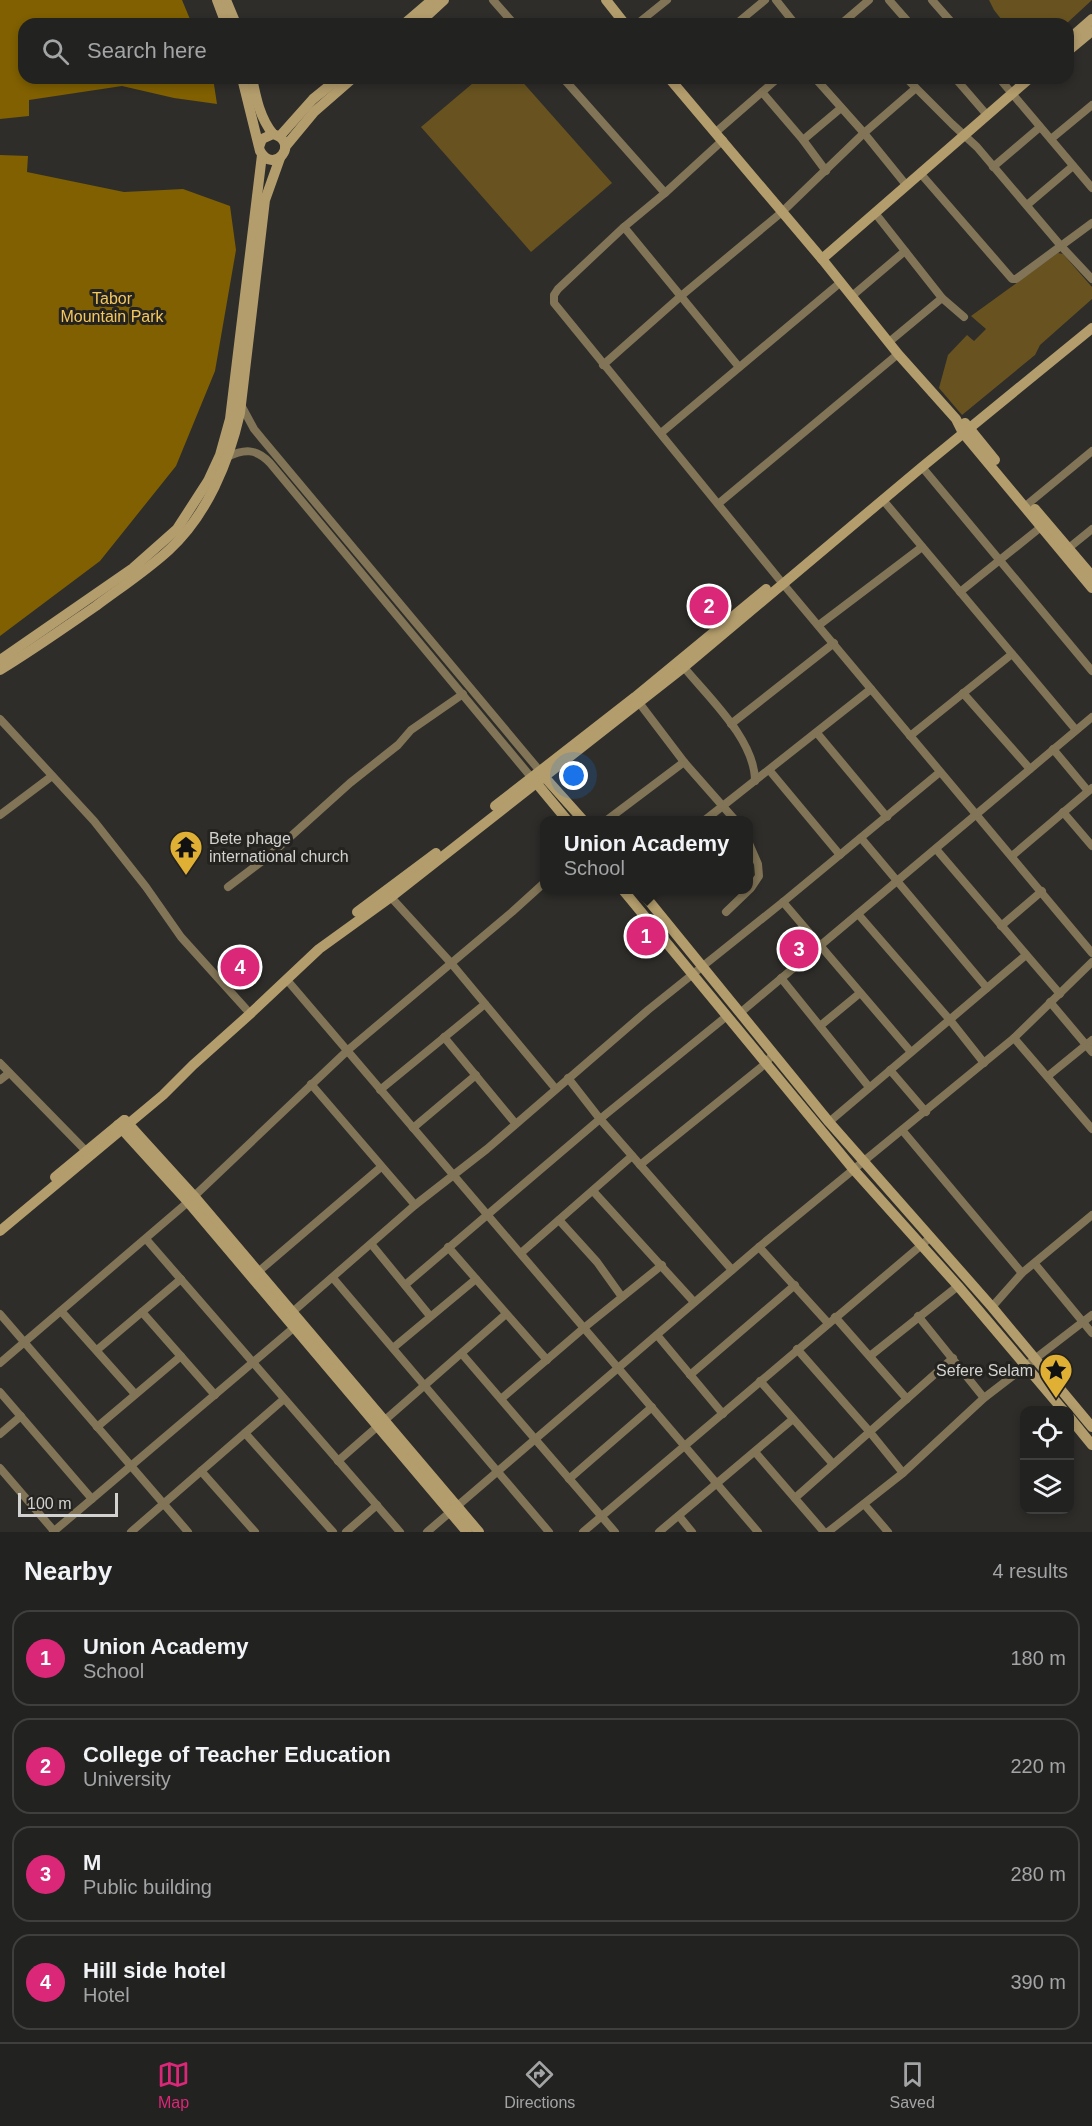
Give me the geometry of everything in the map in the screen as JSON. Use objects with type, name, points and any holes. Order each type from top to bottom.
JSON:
[{"type":"main road","points":[[216,0],[224,18]]},
{"type":"main road","points":[[226,0],[234,18]]},
{"type":"main road","points":[[411,18],[432,0]]},
{"type":"main road","points":[[424,18],[444,0]]},
{"type":"main road","points":[[606,0],[621,18]]},
{"type":"main road","points":[[1074,35],[1092,20]]},
{"type":"main road","points":[[1074,46],[1092,31]]},
{"type":"main road","points":[[243,84],[260,151],[269,160],[280,158]]},
{"type":"main road","points":[[253,84],[260,112],[266,125],[285,147]]},
{"type":"main road","points":[[0,670],[134,568],[177,529],[203,490],[220,455],[230,419],[262,139],[276,135],[332,84]]},
{"type":"main road","points":[[0,660],[53,631],[143,571],[169,549],[198,515],[208,499],[234,438],[241,405],[265,200],[285,147],[314,112],[346,84]]},
{"type":"main road","points":[[675,84],[841,282],[898,354],[1029,503],[1092,588]]},
{"type":"main road","points":[[822,259],[1023,84]]},
{"type":"main road","points":[[781,582],[1092,319]]},
{"type":"main road","points":[[0,1230],[124,1125],[288,980],[319,949],[637,700],[883,500],[922,467],[963,426],[1092,328]]},
{"type":"main road","points":[[963,426],[1041,527],[1092,576]]},
{"type":"main road","points":[[538,777],[564,816]]},
{"type":"main road","points":[[538,777],[579,816]]},
{"type":"main road","points":[[0,1221],[86,1151],[124,1125],[189,1060],[315,944],[388,894]]},
{"type":"main road","points":[[626,894],[854,1170],[958,1286],[1060,1406]]},
{"type":"main road","points":[[643,894],[829,1122],[992,1307],[1092,1427]]},
{"type":"main road","points":[[124,1125],[258,1272],[289,1315]]},
{"type":"main road","points":[[191,1199],[453,1509],[479,1532]]},
{"type":"main road","points":[[1074,1423],[1092,1445]]},
{"type":"main road","points":[[453,1509],[466,1532]]},
{"type":"street","points":[[493,0],[509,18]]},
{"type":"street","points":[[644,18],[667,0]]},
{"type":"street","points":[[743,18],[765,0]]},
{"type":"street","points":[[776,0],[790,18]]},
{"type":"street","points":[[851,18],[869,0]]},
{"type":"street","points":[[889,0],[905,18]]},
{"type":"street","points":[[932,0],[948,18]]},
{"type":"street","points":[[567,84],[665,193]]},
{"type":"street","points":[[771,84],[665,193],[624,227],[554,295],[554,303],[781,582],[1092,953]]},
{"type":"street","points":[[820,84],[907,186]]},
{"type":"street","points":[[912,84],[965,135],[1092,279]]},
{"type":"street","points":[[960,84],[987,115]]},
{"type":"street","points":[[1004,84],[1092,188]]},
{"type":"street","points":[[603,365],[782,212],[864,133],[916,88]]},
{"type":"street","points":[[762,92],[826,171]]},
{"type":"street","points":[[1051,139],[1092,106]]},
{"type":"street","points":[[803,140],[841,108]]},
{"type":"street","points":[[993,167],[1040,127]]},
{"type":"street","points":[[1027,205],[1073,166]]},
{"type":"street","points":[[921,174],[1010,279],[1016,279],[1092,223]]},
{"type":"street","points":[[875,213],[942,298],[964,316]]},
{"type":"street","points":[[624,227],[739,367]]},
{"type":"street","points":[[852,296],[906,251]]},
{"type":"street","points":[[661,433],[841,282]]},
{"type":"street","points":[[889,342],[942,298]]},
{"type":"street","points":[[718,504],[898,354]]},
{"type":"street","points":[[241,405],[254,429],[538,777]]},
{"type":"street","points":[[227,457],[243,451],[257,452],[270,463],[463,694],[538,777]]},
{"type":"street","points":[[1029,503],[1092,451]]},
{"type":"street","points":[[922,467],[1092,671]]},
{"type":"street","points":[[292,490],[298,482]]},
{"type":"street","points":[[883,500],[1076,730]]},
{"type":"street","points":[[960,592],[1041,527]]},
{"type":"street","points":[[1066,550],[1092,529]]},
{"type":"street","points":[[819,625],[922,547]]},
{"type":"street","points":[[731,724],[834,643]]},
{"type":"street","points":[[910,736],[1012,654]]},
{"type":"street","points":[[681,664],[731,724],[750,754],[754,766],[755,782]]},
{"type":"street","points":[[710,816],[872,689]]},
{"type":"street","points":[[963,693],[1030,769]]},
{"type":"street","points":[[228,886],[269,856],[350,783],[398,745],[411,730],[463,694]]},
{"type":"street","points":[[637,700],[684,762],[732,816]]},
{"type":"street","points":[[740,1013],[1092,717]]},
{"type":"street","points":[[0,719],[113,844],[181,937],[246,1009]]},
{"type":"street","points":[[817,733],[887,817]]},
{"type":"street","points":[[1012,856],[1090,790],[1053,749]]},
{"type":"street","points":[[612,816],[684,762]]},
{"type":"street","points":[[770,771],[840,855]]},
{"type":"street","points":[[289,1315],[416,1205],[487,1149],[555,1088],[940,772]]},
{"type":"street","points":[[0,815],[52,776]]},
{"type":"street","points":[[1063,813],[1092,846]]},
{"type":"street","points":[[861,838],[987,988]]},
{"type":"street","points":[[936,849],[1060,994]]},
{"type":"street","points":[[753,852],[758,864],[759,876],[753,885]]},
{"type":"street","points":[[0,1363],[191,1199],[348,1050],[540,886]]},
{"type":"street","points":[[1001,926],[1042,891]]},
{"type":"street","points":[[388,894],[451,963],[555,1088]]},
{"type":"street","points":[[726,912],[745,894]]},
{"type":"street","points":[[783,902],[911,1052]]},
{"type":"street","points":[[858,914],[950,1020],[984,1063]]},
{"type":"street","points":[[829,1122],[1026,956]]},
{"type":"street","points":[[427,1532],[759,1247],[1014,1038],[1092,962]]},
{"type":"street","points":[[781,978],[869,1087]]},
{"type":"street","points":[[288,980],[758,1532]]},
{"type":"street","points":[[820,1026],[860,993]]},
{"type":"street","points":[[1048,1076],[1090,1046],[1050,1002]]},
{"type":"street","points":[[380,1090],[484,1004]]},
{"type":"street","points":[[405,1285],[600,1119],[727,1016]]},
{"type":"street","points":[[444,1037],[515,1123]]},
{"type":"street","points":[[1014,1038],[1092,1129]]},
{"type":"street","points":[[640,1165],[765,1064],[773,1054]]},
{"type":"street","points":[[0,1063],[86,1151]]},
{"type":"street","points":[[890,1070],[926,1112]]},
{"type":"street","points":[[0,1080],[9,1073]]},
{"type":"street","points":[[413,1128],[476,1075]]},
{"type":"street","points":[[568,1078],[600,1119],[732,1270]]},
{"type":"street","points":[[311,1084],[416,1205]]},
{"type":"street","points":[[902,1130],[1022,1273]]},
{"type":"street","points":[[520,1253],[632,1156]]},
{"type":"street","points":[[258,1272],[381,1167]]},
{"type":"street","points":[[593,1191],[694,1302]]},
{"type":"street","points":[[992,1307],[1022,1273],[1092,1215]]},
{"type":"street","points":[[559,1220],[597,1262],[622,1297]]},
{"type":"street","points":[[583,1532],[931,1237]]},
{"type":"street","points":[[146,1239],[400,1532]]},
{"type":"street","points":[[372,1245],[430,1316]]},
{"type":"street","points":[[448,1247],[548,1360]]},
{"type":"street","points":[[759,1247],[795,1285],[870,1356],[907,1399]]},
{"type":"street","points":[[1035,1264],[1092,1333]]},
{"type":"street","points":[[501,1400],[662,1265]]},
{"type":"street","points":[[333,1278],[549,1532]]},
{"type":"street","points":[[393,1348],[476,1279]]},
{"type":"street","points":[[97,1350],[181,1280]]},
{"type":"street","points":[[690,1376],[795,1285]]},
{"type":"street","points":[[870,1356],[958,1286]]},
{"type":"street","points":[[61,1311],[135,1394]]},
{"type":"street","points":[[142,1312],[215,1395]]},
{"type":"street","points":[[0,1314],[188,1532]]},
{"type":"street","points":[[338,1461],[506,1314]]},
{"type":"street","points":[[755,1452],[826,1532],[903,1473],[984,1398],[1092,1315]]},
{"type":"street","points":[[918,1316],[984,1398]]},
{"type":"street","points":[[0,1468],[54,1531],[297,1325]]},
{"type":"street","points":[[657,1335],[723,1414]]},
{"type":"street","points":[[797,1349],[903,1473]]},
{"type":"street","points":[[462,1354],[615,1532]]},
{"type":"street","points":[[97,1427],[181,1356]]},
{"type":"street","points":[[795,1498],[953,1358]]},
{"type":"street","points":[[760,1381],[833,1464]]},
{"type":"street","points":[[0,1392],[92,1498]]},
{"type":"street","points":[[130,1532],[284,1399]]},
{"type":"street","points":[[569,1479],[652,1407]]},
{"type":"street","points":[[0,1434],[21,1416]]},
{"type":"street","points":[[659,1532],[793,1419]]},
{"type":"street","points":[[245,1433],[333,1532]]},
{"type":"street","points":[[201,1471],[255,1532]]},
{"type":"street","points":[[864,1504],[888,1532]]},
{"type":"street","points":[[346,1532],[377,1505]]},
{"type":"street","points":[[679,1516],[692,1532]]},
{"type":"shaded area","points":[[989,0],[1092,0],[1072,18],[1000,18]]},
{"type":"shaded area","points":[[472,84],[524,84],[612,183],[531,252],[421,127]]},
{"type":"shaded area","points":[[1058,253],[1063,254],[1092,287],[1092,299],[1040,345],[1035,355],[962,415],[939,388],[948,355],[967,335],[974,341],[986,329],[971,316]]},
{"type":"green space","points":[[0,0],[182,0],[190,18],[18,18],[18,84],[214,84],[217,104],[174,98],[122,86],[29,100],[29,116],[0,119]]},
{"type":"green space","name":"Tabor Mountain Park","points":[[0,155],[28,156],[27,172],[124,192],[183,189],[230,206],[236,250],[215,371],[176,466],[100,561],[0,636]]},
{"type":"place","name":"College of Teacher Education","points":[[709,606]]},
{"type":"place","name":"Bete phage international church","points":[[186,876]]},
{"type":"place","name":"Union Academy","points":[[646,936]]},
{"type":"place","name":"M","points":[[799,949]]},
{"type":"place","name":"Hill side hotel","points":[[240,967]]},
{"type":"place","name":"Sefere Selam","points":[[1056,1399]]}]
